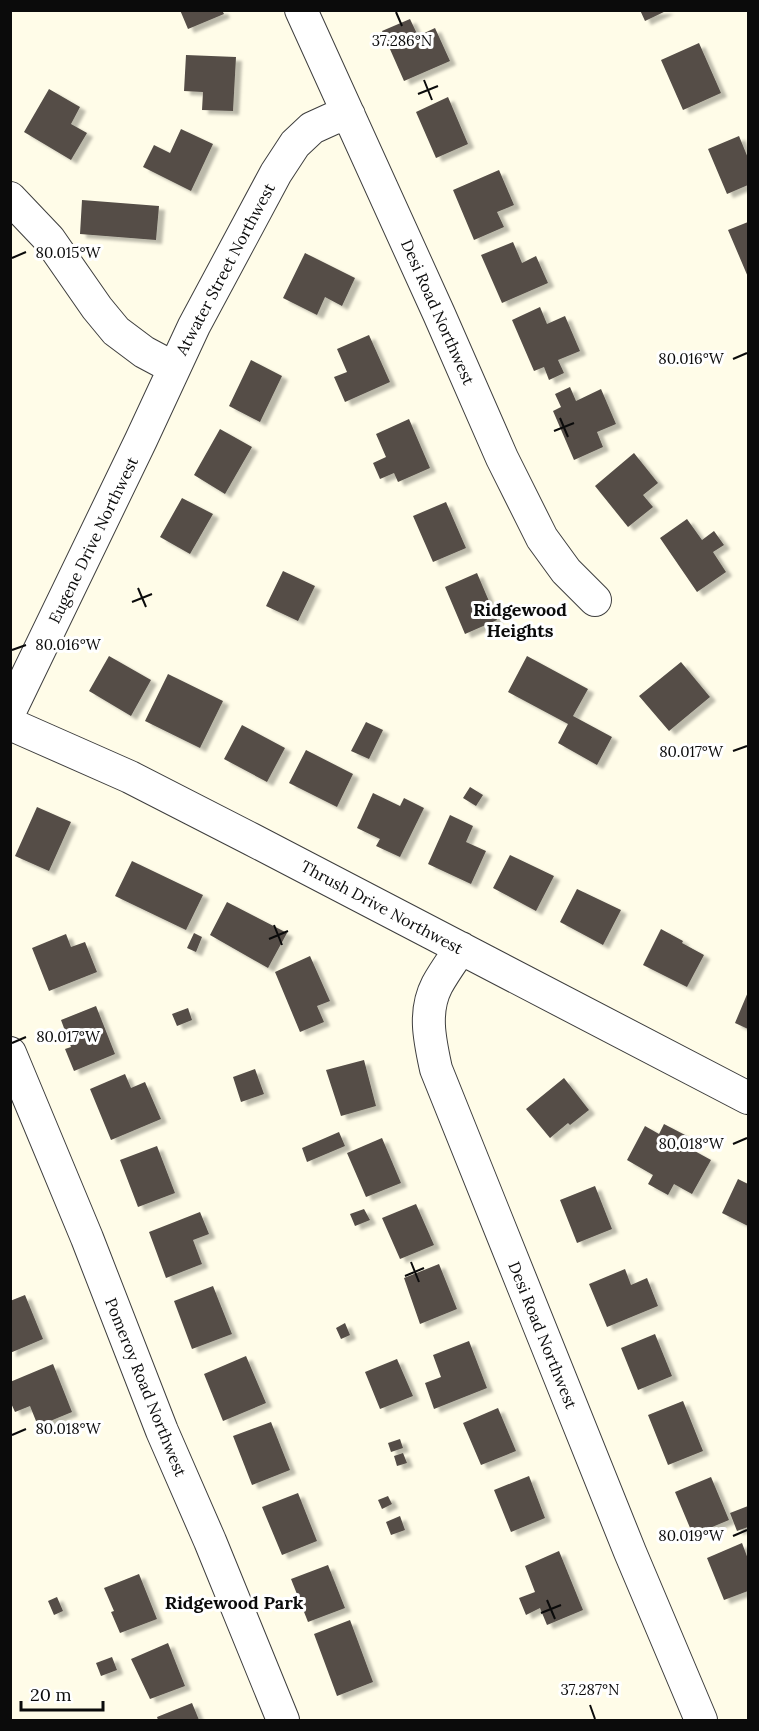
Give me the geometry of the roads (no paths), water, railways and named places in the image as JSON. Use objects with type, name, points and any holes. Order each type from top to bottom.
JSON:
[{"type":"street","name":"Desi Road Northwest","points":[[301,10],[502,458],[537,528],[566,571],[595,600]]},
{"type":"street","name":"Atwater Street Northwest","points":[[10,198],[49,239],[97,308],[117,331],[144,352],[174,368],[270,183],[295,144],[312,129],[334,118],[349,115]]},
{"type":"street","name":"Eugene Drive Northwest","points":[[10,711],[174,368]]},
{"type":"street","name":"Thrush Drive Northwest","points":[[10,724],[130,777],[748,1098]]},
{"type":"street","name":"Desi Road Northwest","points":[[461,948],[436,986],[429,1013],[429,1034],[436,1070],[630,1552],[701,1720]]},
{"type":"street","name":"Pomeroy Road Northwest","points":[[10,1053],[87,1238],[162,1431],[210,1541],[282,1720]]},
{"type":"district","name":"Ridgewood Heights","points":[[520,619]]},
{"type":"district","name":"Ridgewood Park","points":[[234,1602]]}]
